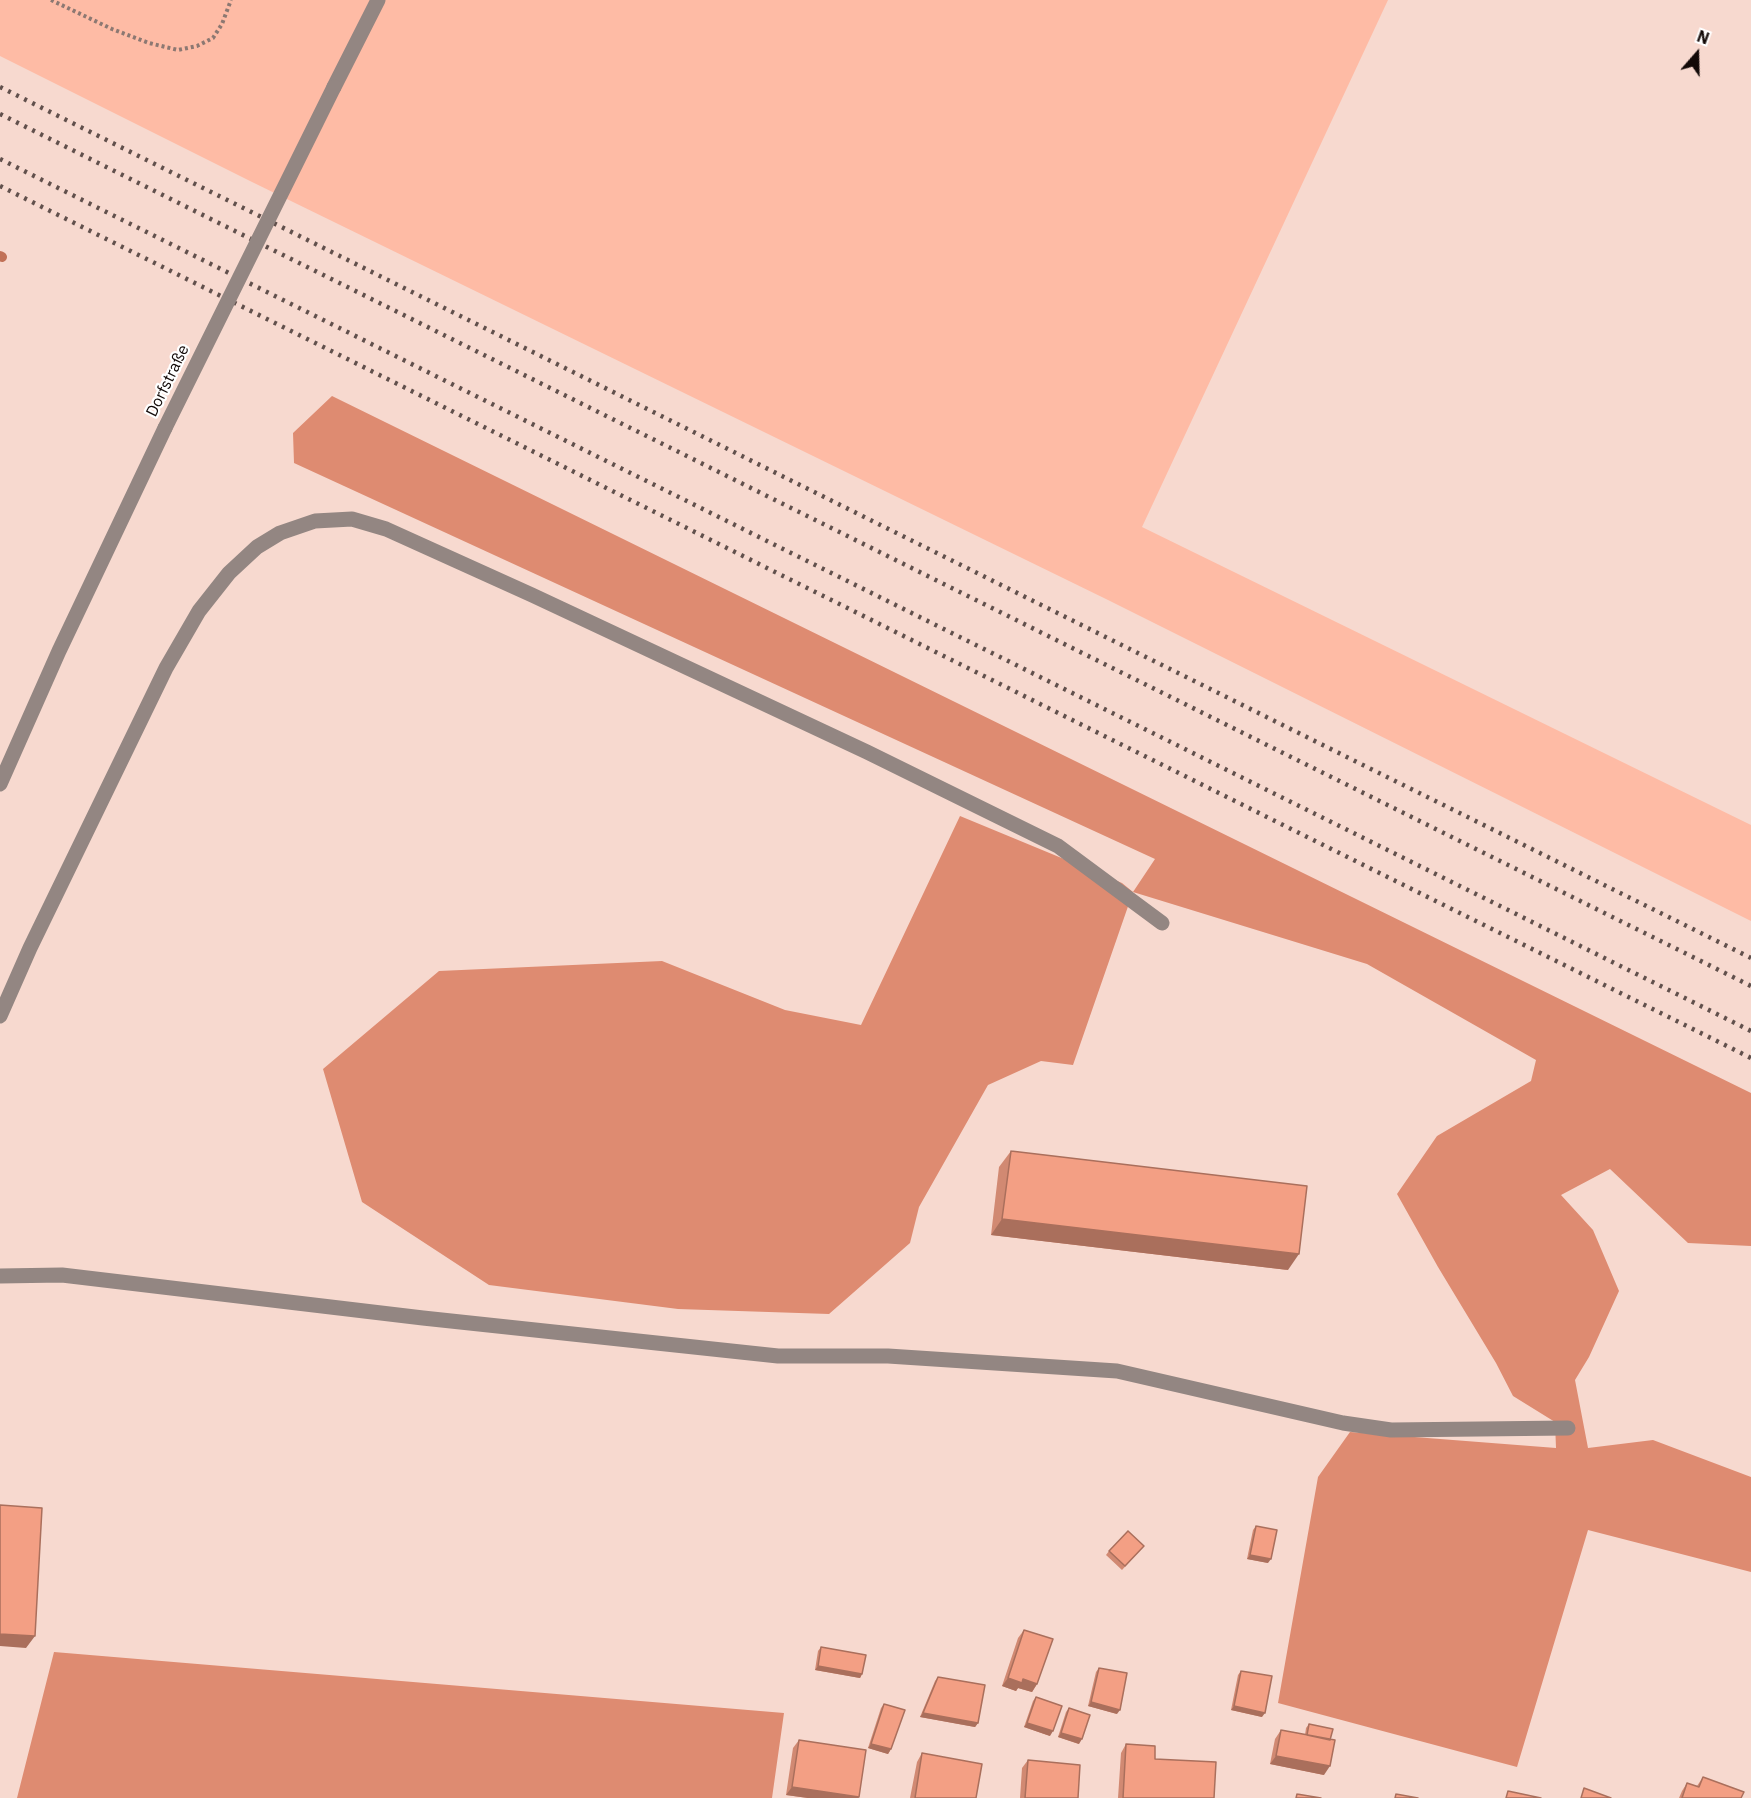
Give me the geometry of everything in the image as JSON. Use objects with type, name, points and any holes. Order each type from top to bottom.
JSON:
[{"type":"street","name":"Dorfstraße","points":[[0,784],[64,641],[165,428],[378,0]]},
{"type":"street","points":[[0,1016],[30,948],[166,668],[200,611],[229,573],[257,547],[280,533],[315,521],[352,519],[386,529],[867,752],[1058,846],[1162,923]]},
{"type":"street","points":[[0,1276],[62,1275],[423,1318],[778,1356],[888,1356],[1117,1371],[1343,1423],[1391,1430],[1568,1428]]},
{"type":"path","points":[[51,0],[112,29],[149,43],[178,50],[197,46],[213,38],[222,24],[231,0]]},
{"type":"shaded area","points":[[0,0],[1388,0],[1142,527],[1751,825],[1751,921],[1108,600],[250,181],[0,56]]},
{"type":"shaded area","points":[[332,396],[1751,1093],[1751,1246],[1688,1243],[1610,1169],[1561,1195],[1593,1230],[1619,1291],[1589,1357],[1575,1380],[1588,1448],[1653,1440],[1751,1477],[1751,1572],[1588,1530],[1517,1767],[1278,1703],[1318,1477],[1350,1432],[1556,1448],[1555,1422],[1513,1396],[1397,1194],[1437,1136],[1531,1081],[1536,1060],[1367,964],[1133,892],[1155,859],[294,463],[293,433]]},
{"type":"shaded area","points":[[960,816],[1122,883],[1133,892],[1073,1065],[1041,1061],[988,1085],[919,1207],[910,1243],[829,1314],[678,1309],[489,1285],[362,1202],[323,1069],[439,971],[662,961],[785,1010],[861,1025]]},
{"type":"shaded area","points":[[54,1652],[784,1713],[772,1798],[17,1798]]},
{"type":"building","points":[[1011,1151],[1307,1186],[1299,1254],[1002,1219]]},
{"type":"building","points":[[0,1505],[42,1508],[35,1636],[0,1634]]},
{"type":"building","points":[[1256,1526],[1277,1530],[1271,1559],[1250,1555]]},
{"type":"building","points":[[1128,1531],[1144,1546],[1125,1566],[1109,1551]]},
{"type":"building","points":[[1024,1630],[1053,1639],[1037,1684],[1023,1679],[1022,1683],[1008,1678]]},
{"type":"building","points":[[821,1647],[866,1655],[862,1674],[818,1666]]},
{"type":"building","points":[[1099,1668],[1127,1673],[1120,1710],[1091,1702]]},
{"type":"building","points":[[1241,1671],[1272,1676],[1265,1713],[1234,1706]]},
{"type":"building","points":[[938,1677],[985,1685],[978,1723],[923,1713]]},
{"type":"building","points":[[1036,1697],[1062,1706],[1053,1731],[1027,1723]]},
{"type":"building","points":[[884,1704],[905,1710],[891,1749],[871,1744]]},
{"type":"building","points":[[1069,1708],[1090,1715],[1082,1739],[1061,1733]]},
{"type":"building","points":[[1309,1724],[1333,1729],[1330,1740],[1307,1735]]},
{"type":"building","points":[[1281,1730],[1335,1740],[1330,1766],[1276,1756]]},
{"type":"building","points":[[799,1740],[866,1750],[859,1797],[792,1787]]},
{"type":"building","points":[[1126,1744],[1155,1746],[1155,1759],[1216,1762],[1214,1798],[1123,1798]]},
{"type":"building","points":[[922,1753],[982,1764],[976,1798],[915,1798]]},
{"type":"building","points":[[1028,1760],[1080,1765],[1078,1798],[1025,1798]]},
{"type":"building","points":[[1703,1777],[1744,1792],[1741,1798],[1682,1798],[1687,1783],[1699,1787]]},
{"type":"building","points":[[1584,1788],[1611,1798],[1581,1798]]},
{"type":"building","points":[[1508,1791],[1541,1798],[1506,1798]]},
{"type":"building","points":[[1297,1794],[1321,1798],[1296,1798]]},
{"type":"building","points":[[1396,1794],[1418,1798],[1395,1798]]},
{"type":"railway","points":[[0,87],[1751,958]]},
{"type":"railway","points":[[0,114],[1751,986]]},
{"type":"railway","points":[[0,159],[1751,1031]]},
{"type":"railway","points":[[0,186],[1751,1058]]}]
